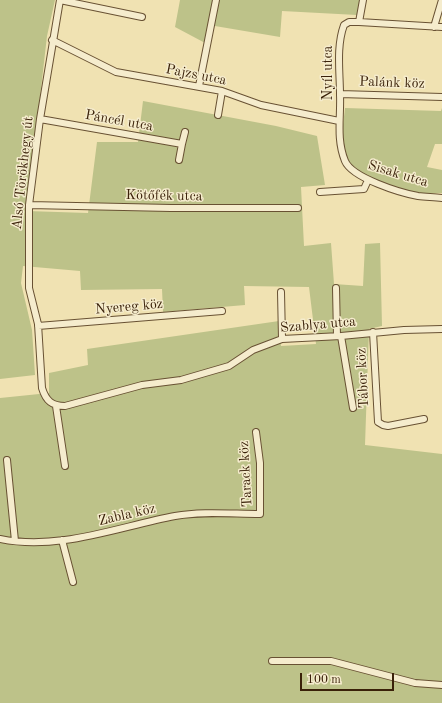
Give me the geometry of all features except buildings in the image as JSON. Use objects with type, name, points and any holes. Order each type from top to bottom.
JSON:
[{"type":"street","points":[[60,0],[142,17]]},
{"type":"street","name":"Alsó Törökhegy út","points":[[56,406],[49,402],[42,388],[38,326],[29,288],[29,205],[40,119],[52,40],[60,0]]},
{"type":"street","points":[[199,86],[216,0]]},
{"type":"street","points":[[362,0],[359,22],[442,27]]},
{"type":"street","points":[[434,27],[442,0]]},
{"type":"street","name":"Nyíl utca","points":[[339,121],[340,34],[344,25],[349,22],[359,22]]},
{"type":"street","name":"Pajzs utca","points":[[52,40],[116,72],[222,91],[261,105],[339,121]]},
{"type":"street","points":[[218,115],[222,91]]},
{"type":"street","name":"Palánk köz","points":[[340,94],[442,97]]},
{"type":"street","name":"Páncél utca","points":[[40,119],[182,144]]},
{"type":"street","name":"Sisak utca","points":[[339,121],[338,132],[345,162],[354,172],[368,180],[417,196],[442,198]]},
{"type":"street","points":[[179,160],[185,132]]},
{"type":"street","points":[[320,192],[364,189],[368,180]]},
{"type":"street","name":"Kötőfék utca","points":[[29,205],[171,208],[298,208]]},
{"type":"street","points":[[336,288],[339,336],[353,408]]},
{"type":"street","points":[[281,292],[282,339]]},
{"type":"street","name":"Nyereg köz","points":[[38,326],[222,311]]},
{"type":"street","name":"Szablya utca","points":[[56,406],[65,406],[142,385],[181,380],[229,366],[253,350],[282,339],[339,336],[372,332],[442,329]]},
{"type":"street","name":"Tábor köz","points":[[372,332],[378,422],[388,426],[424,419]]},
{"type":"street","points":[[56,406],[65,466]]},
{"type":"street","name":"Tarack köz","points":[[256,432],[260,463],[260,514]]},
{"type":"street","points":[[7,460],[15,541]]},
{"type":"street","name":"Zabla köz","points":[[0,539],[34,543],[62,540],[107,532],[175,516],[203,514],[260,514]]},
{"type":"street","points":[[62,540],[73,582]]},
{"type":"street","points":[[272,661],[331,661],[410,682],[442,685]]},
{"type":"green space","points":[[0,0],[55,0],[47,36],[27,211],[88,213],[97,142],[138,142],[143,101],[276,126],[317,136],[325,185],[301,187],[304,246],[331,243],[334,284],[363,286],[365,244],[380,243],[382,326],[369,329],[365,445],[442,454],[442,703],[0,703],[0,398],[49,393],[49,373],[88,365],[87,349],[279,321],[281,346],[316,344],[309,287],[244,286],[245,305],[163,312],[162,289],[81,290],[80,271],[23,266],[21,283],[32,330],[35,375],[0,379]]},
{"type":"green space","points":[[180,0],[365,0],[357,15],[282,11],[280,37],[209,25],[207,44],[175,27]]},
{"type":"green space","points":[[345,108],[441,111],[442,108],[442,144],[435,144],[427,167],[442,170],[442,193],[417,193],[398,188],[374,179],[353,166],[347,159],[342,146]]}]
